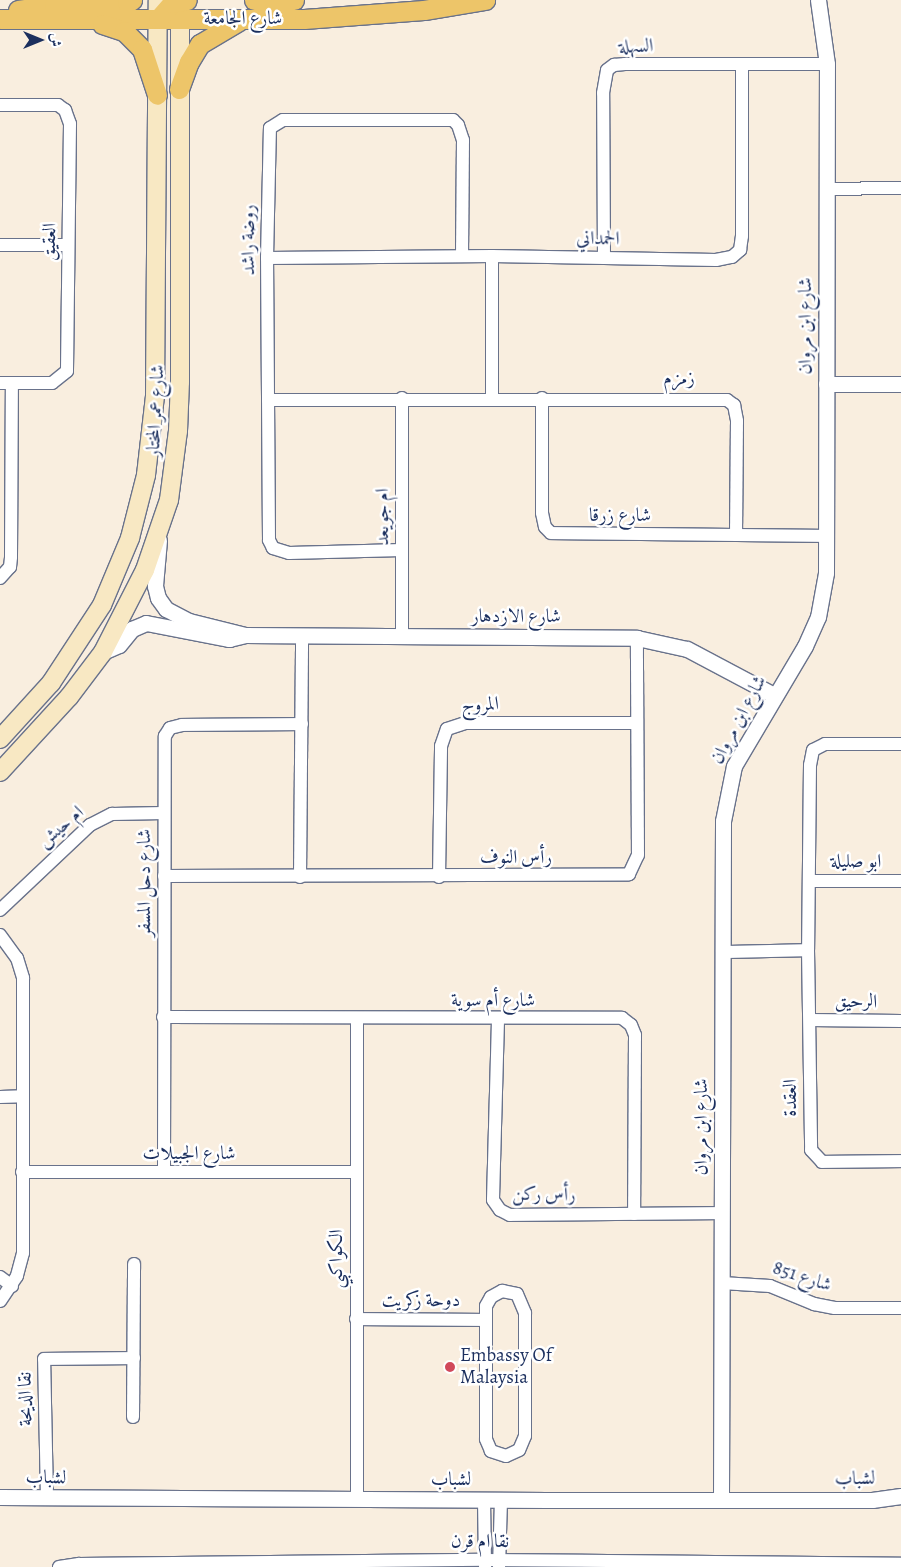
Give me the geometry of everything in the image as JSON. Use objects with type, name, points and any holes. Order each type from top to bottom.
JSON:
[{"type":"main road","points":[[0,18],[24,8],[127,4],[132,0]]},
{"type":"main road","name":"شارع عمر المختار","points":[[0,739],[51,683],[77,648],[109,590],[136,518],[146,476],[155,396],[158,0]]},
{"type":"main road","points":[[180,6],[187,0]]},
{"type":"main road","points":[[254,0],[294,0]]},
{"type":"main road","name":"شارع الجامعة","points":[[0,18],[158,19],[180,6],[244,19],[352,17],[485,0]]},
{"type":"main road","name":"شارع عمر المختار","points":[[0,772],[63,704],[103,652],[130,604],[159,535],[169,500],[178,432],[180,6]]},
{"type":"main road","points":[[179,89],[188,62],[200,44],[216,32],[244,19]]},
{"type":"main road","points":[[87,20],[113,27],[132,38],[147,59],[157,95]]},
{"type":"street","name":"شارع ابن مروان","points":[[721,1499],[723,821],[727,791],[734,766],[774,695],[805,646],[818,617],[826,573],[827,64],[818,0]]},
{"type":"street","name":"السهلة","points":[[604,258],[603,93],[607,70],[625,64],[827,64]]},
{"type":"street","name":"الحمداني","points":[[267,258],[492,256],[725,259],[740,250],[742,236],[742,64]]},
{"type":"street","name":"العقيق","points":[[0,105],[58,105],[68,115],[67,371],[52,383],[6,383]]},
{"type":"street","name":"روضة راشد","points":[[402,550],[289,553],[273,548],[267,531],[267,258],[269,135],[273,124],[283,120],[443,118],[452,120],[462,132],[462,256]]},
{"type":"street","points":[[826,189],[901,188]]},
{"type":"street","points":[[0,245],[68,245]]},
{"type":"street","points":[[492,256],[492,398]]},
{"type":"street","points":[[0,578],[10,567],[11,557],[6,383]]},
{"type":"street","points":[[826,384],[901,384]]},
{"type":"street","name":"زمزم","points":[[268,400],[402,398],[728,400],[734,405],[737,421],[736,535]]},
{"type":"street","name":"ام جويعد","points":[[402,398],[402,637]]},
{"type":"street","name":"شارع زرقا","points":[[542,398],[542,513],[545,528],[551,533],[826,536]]},
{"type":"street","name":"شارع الازدهار","points":[[159,535],[155,586],[158,598],[166,609],[189,621],[245,635]]},
{"type":"street","name":"شارع الازدهار","points":[[103,652],[118,645],[132,629],[146,623],[216,639],[245,635],[302,637],[637,638],[683,647],[774,695]]},
{"type":"street","points":[[300,877],[302,637]]},
{"type":"street","name":"رأس النوف","points":[[164,876],[439,877],[629,874],[638,855],[637,638]]},
{"type":"street","name":"المروج","points":[[439,877],[440,746],[447,729],[466,722],[636,723]]},
{"type":"street","name":"شارع دحل المسفر","points":[[164,1172],[164,742],[170,728],[182,724],[302,724]]},
{"type":"street","name":"العقدة","points":[[901,744],[825,744],[813,750],[810,765],[808,950],[810,1140],[814,1156],[822,1162],[901,1161]]},
{"type":"street","name":"ام حيش","points":[[0,910],[90,825],[112,814],[164,812]]},
{"type":"street","name":"ابو صليلة","points":[[810,881],[901,881]]},
{"type":"street","points":[[0,935],[17,958],[23,978],[23,1253],[12,1286],[0,1300]]},
{"type":"street","points":[[722,952],[808,950]]},
{"type":"street","name":"شارع أم سوية","points":[[163,1017],[498,1020],[619,1018],[631,1025],[635,1044],[634,1214]]},
{"type":"street","name":"الكواكبي","points":[[357,1019],[357,1499]]},
{"type":"street","name":"رأس ركن","points":[[498,1020],[495,1206],[510,1215],[722,1213]]},
{"type":"street","name":"الرحيق","points":[[810,1020],[901,1021]]},
{"type":"street","points":[[0,1097],[23,1096]]},
{"type":"street","name":"شارع الجبيلات","points":[[22,1172],[356,1172]]},
{"type":"street","points":[[133,1417],[134,1264]]},
{"type":"street","points":[[0,1277],[12,1286]]},
{"type":"street","name":"شارع 851","points":[[722,1283],[770,1286],[814,1304],[834,1308],[901,1308]]},
{"type":"street","name":"دوحة زكريت","points":[[512,1292],[522,1301],[525,1436],[519,1450],[506,1456],[490,1451],[486,1439],[485,1320],[488,1301],[497,1293],[512,1292]]},
{"type":"street","name":"دوحة زكريت","points":[[356,1319],[485,1320]]},
{"type":"street","name":"نقا الديحة","points":[[47,1498],[44,1359],[134,1358]]},
{"type":"street","name":"لشباب","points":[[0,1497],[872,1500],[901,1496]]},
{"type":"street","points":[[484,1500],[485,1564]]},
{"type":"street","points":[[500,1564],[501,1500]]},
{"type":"street","name":"نقا ام قرن","points":[[59,1567],[79,1564],[901,1564]]},
{"type":"place","name":"Embassy Of Malaysia","points":[[450,1367]]}]
